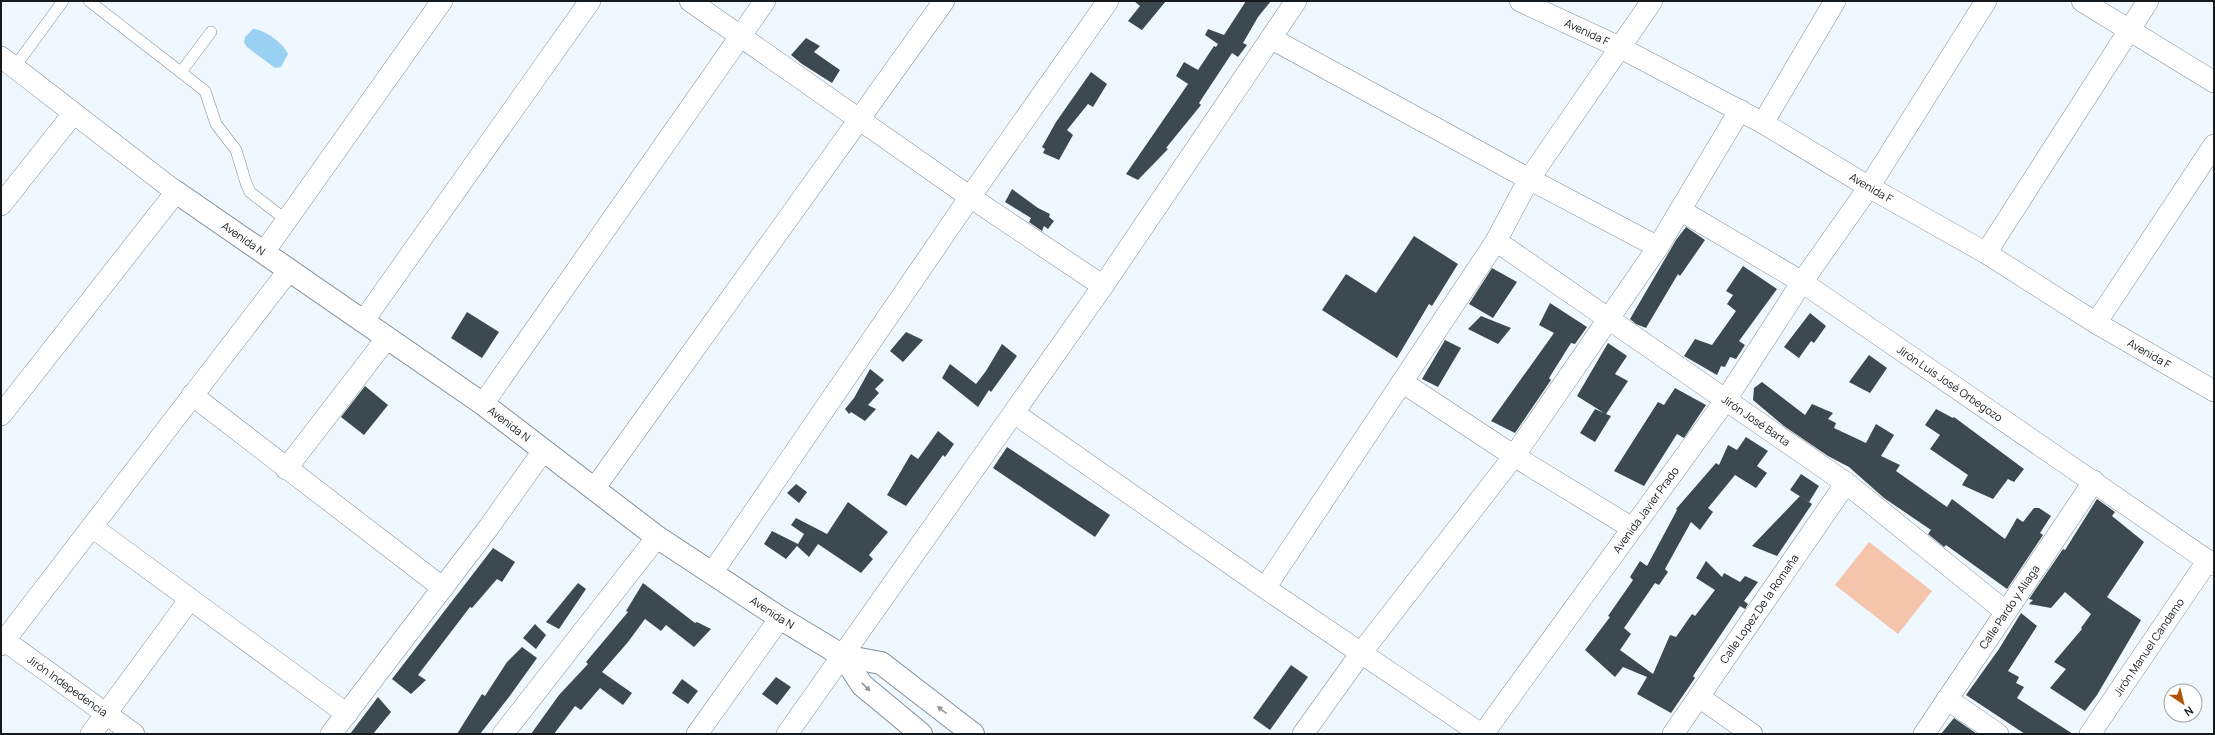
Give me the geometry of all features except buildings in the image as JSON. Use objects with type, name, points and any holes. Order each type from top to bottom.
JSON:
[{"type":"street","points":[[264,252],[442,1]]},
{"type":"street","points":[[364,320],[590,1]]},
{"type":"street","points":[[690,1],[861,119],[970,197],[1103,286]]},
{"type":"street","points":[[483,404],[765,1]]},
{"type":"street","points":[[594,489],[861,119],[944,1]]},
{"type":"street","points":[[712,573],[970,197],[1108,1]]},
{"type":"street","points":[[787,734],[1103,286],[1272,39],[1296,1]]},
{"type":"street","name":"Avenida F","points":[[1520,1],[1619,47],[1740,110],[1869,187],[1986,253],[2096,323],[2214,391]]},
{"type":"street","points":[[1265,588],[1496,241],[1529,180],[1652,1]]},
{"type":"street","points":[[1763,123],[1835,1]]},
{"type":"street","name":"Avenida Javier Prado","points":[[1482,734],[1725,401],[1802,282],[1869,187],[1986,1]]},
{"type":"street","points":[[2082,1],[2214,82]]},
{"type":"street","points":[[1986,253],[2148,1]]},
{"type":"street","points":[[1272,39],[1529,180],[1658,247]]},
{"type":"street","points":[[1,415],[176,192],[8,63]]},
{"type":"street","points":[[1303,734],[1361,652],[1514,456],[1610,319],[1658,247],[1740,110]]},
{"type":"street","points":[[1,205],[73,114]]},
{"type":"street","points":[[2096,323],[2214,145]]},
{"type":"street","name":"Avenida N","points":[[176,192],[364,320],[387,338],[483,404],[543,452],[657,537],[780,618],[843,656]]},
{"type":"street","name":"Jirón Luis José Orbegozo","points":[[1680,210],[1802,282],[2094,480],[2211,562]]},
{"type":"street","name":"Jirón José Barta","points":[[1496,241],[1610,319],[1725,401],[1846,483],[2006,612]]},
{"type":"street","points":[[2,641],[92,527],[289,270]]},
{"type":"street","points":[[286,469],[387,338]]},
{"type":"street","points":[[1402,382],[1514,456],[1632,528]]},
{"type":"street","points":[[192,396],[443,588]]},
{"type":"street","points":[[1014,412],[1265,588],[1482,734]]},
{"type":"street","points":[[331,734],[443,588],[543,452]]},
{"type":"street","name":"Calle Pardo y Aliaga","points":[[1924,734],[2094,480]]},
{"type":"street","name":"Calle Lopez De la Romaña","points":[[1673,734],[1846,483]]},
{"type":"street","points":[[92,527],[347,714]]},
{"type":"street","points":[[503,734],[657,537]]},
{"type":"street","name":"Jirón Manuel Candamo","points":[[2090,734],[2211,562]]},
{"type":"street","points":[[91,734],[190,599]]},
{"type":"street","points":[[697,734],[780,618]]},
{"type":"street","name":"Jirón Indepedencia","points":[[2,641],[134,734]]},
{"type":"street","points":[[843,656],[862,685],[909,731]]},
{"type":"street","points":[[843,656],[881,663],[973,734]]},
{"type":"street","points":[[1699,697],[1752,734]]},
{"type":"street","points":[[1948,699],[1998,734]]},
{"type":"lane","points":[[8,63],[63,1]]},
{"type":"lane","points":[[90,1],[205,91],[216,124],[236,150],[250,192],[286,220]]},
{"type":"lane","points":[[181,72],[211,32]]},
{"type":"shaded area","points":[[1869,542],[1932,591],[1898,634],[1835,585]]},
{"type":"water","points":[[253,29],[268,34],[286,50],[288,54],[281,67],[275,68],[247,47],[244,43],[245,37]]}]
